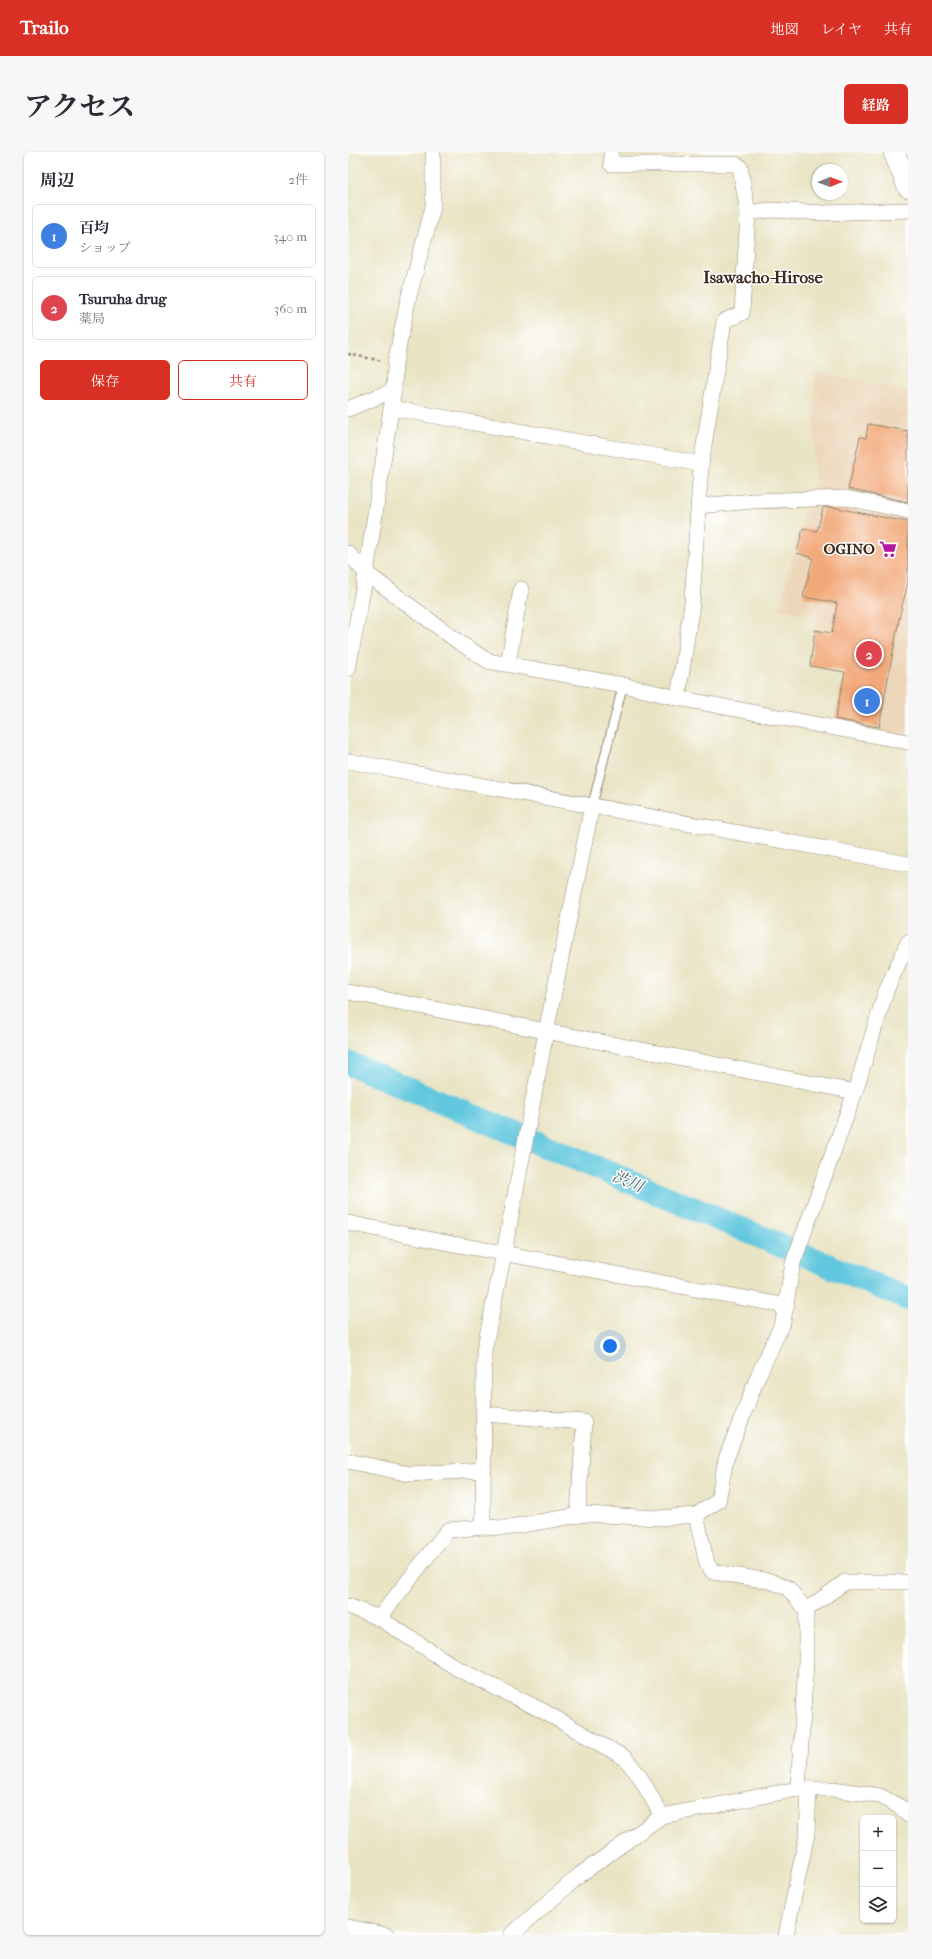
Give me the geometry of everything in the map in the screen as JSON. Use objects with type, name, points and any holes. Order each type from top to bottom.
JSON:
[{"type":"main road","points":[[894,152],[908,187]]},
{"type":"street","points":[[348,669],[351,640],[366,572],[392,408],[395,364],[415,273],[433,207],[433,152]]},
{"type":"street","points":[[611,152],[611,164],[736,164],[740,167],[748,213],[742,313],[724,321],[701,464],[692,603],[678,698]]},
{"type":"street","points":[[748,213],[770,210],[824,213],[908,210]]},
{"type":"street","points":[[348,409],[394,390]]},
{"type":"street","points":[[392,408],[701,464]]},
{"type":"street","points":[[699,506],[754,501],[846,498],[908,511]]},
{"type":"street","points":[[348,553],[366,572],[460,643],[488,660],[623,685],[678,698],[908,742]]},
{"type":"street","points":[[508,664],[522,589]]},
{"type":"street","points":[[348,761],[908,864]]},
{"type":"street","points":[[483,1527],[485,1414],[484,1351],[592,806]]},
{"type":"street","points":[[379,1618],[448,1530],[483,1527],[505,1528],[585,1514],[659,1518],[696,1515],[718,1501],[726,1459],[758,1376],[783,1322],[787,1306],[793,1263],[855,1092],[886,991],[908,942]]},
{"type":"street","points":[[348,992],[855,1092]]},
{"type":"street","points":[[348,1223],[787,1306]]},
{"type":"street","points":[[485,1414],[584,1422],[578,1515]]},
{"type":"street","points":[[348,1461],[409,1474],[484,1470]]},
{"type":"street","points":[[696,1515],[707,1564],[713,1572],[770,1581],[788,1588],[806,1610],[803,1789],[807,1834],[786,1935]]},
{"type":"street","points":[[806,1610],[845,1582],[908,1582]]},
{"type":"street","points":[[348,1606],[379,1618],[458,1669],[543,1711],[625,1758],[640,1777],[662,1816]]},
{"type":"street","points":[[510,1935],[581,1874],[662,1816],[803,1789],[833,1789],[880,1796],[902,1808],[908,1815]]},
{"type":"street","points":[[348,1927],[387,1935]]},
{"type":"lane","points":[[592,806],[623,685]]},
{"type":"path","points":[[348,354],[395,364]]},
{"type":"shaded area","points":[[815,372],[908,391],[908,739],[834,724],[845,672],[810,666],[818,616],[779,609],[805,505],[814,493]]},
{"type":"building","points":[[868,424],[908,431],[908,502],[848,489],[860,437],[866,438]]},
{"type":"building","points":[[831,507],[908,522],[908,583],[900,614],[879,727],[835,719],[845,672],[810,666],[815,630],[832,633],[837,603],[803,597],[813,558],[797,553],[803,528],[817,531],[823,508]]},
{"type":"waterway","name":"渋川","points":[[348,1063],[908,1299]]},
{"type":"place","name":"OGINO","points":[[888,549]]},
{"type":"place","name":"Tsuruha drug","points":[[869,654]]},
{"type":"place","name":"百均","points":[[867,701]]},
{"type":"district","name":"Isawacho-Hirose","points":[[763,277]]}]
